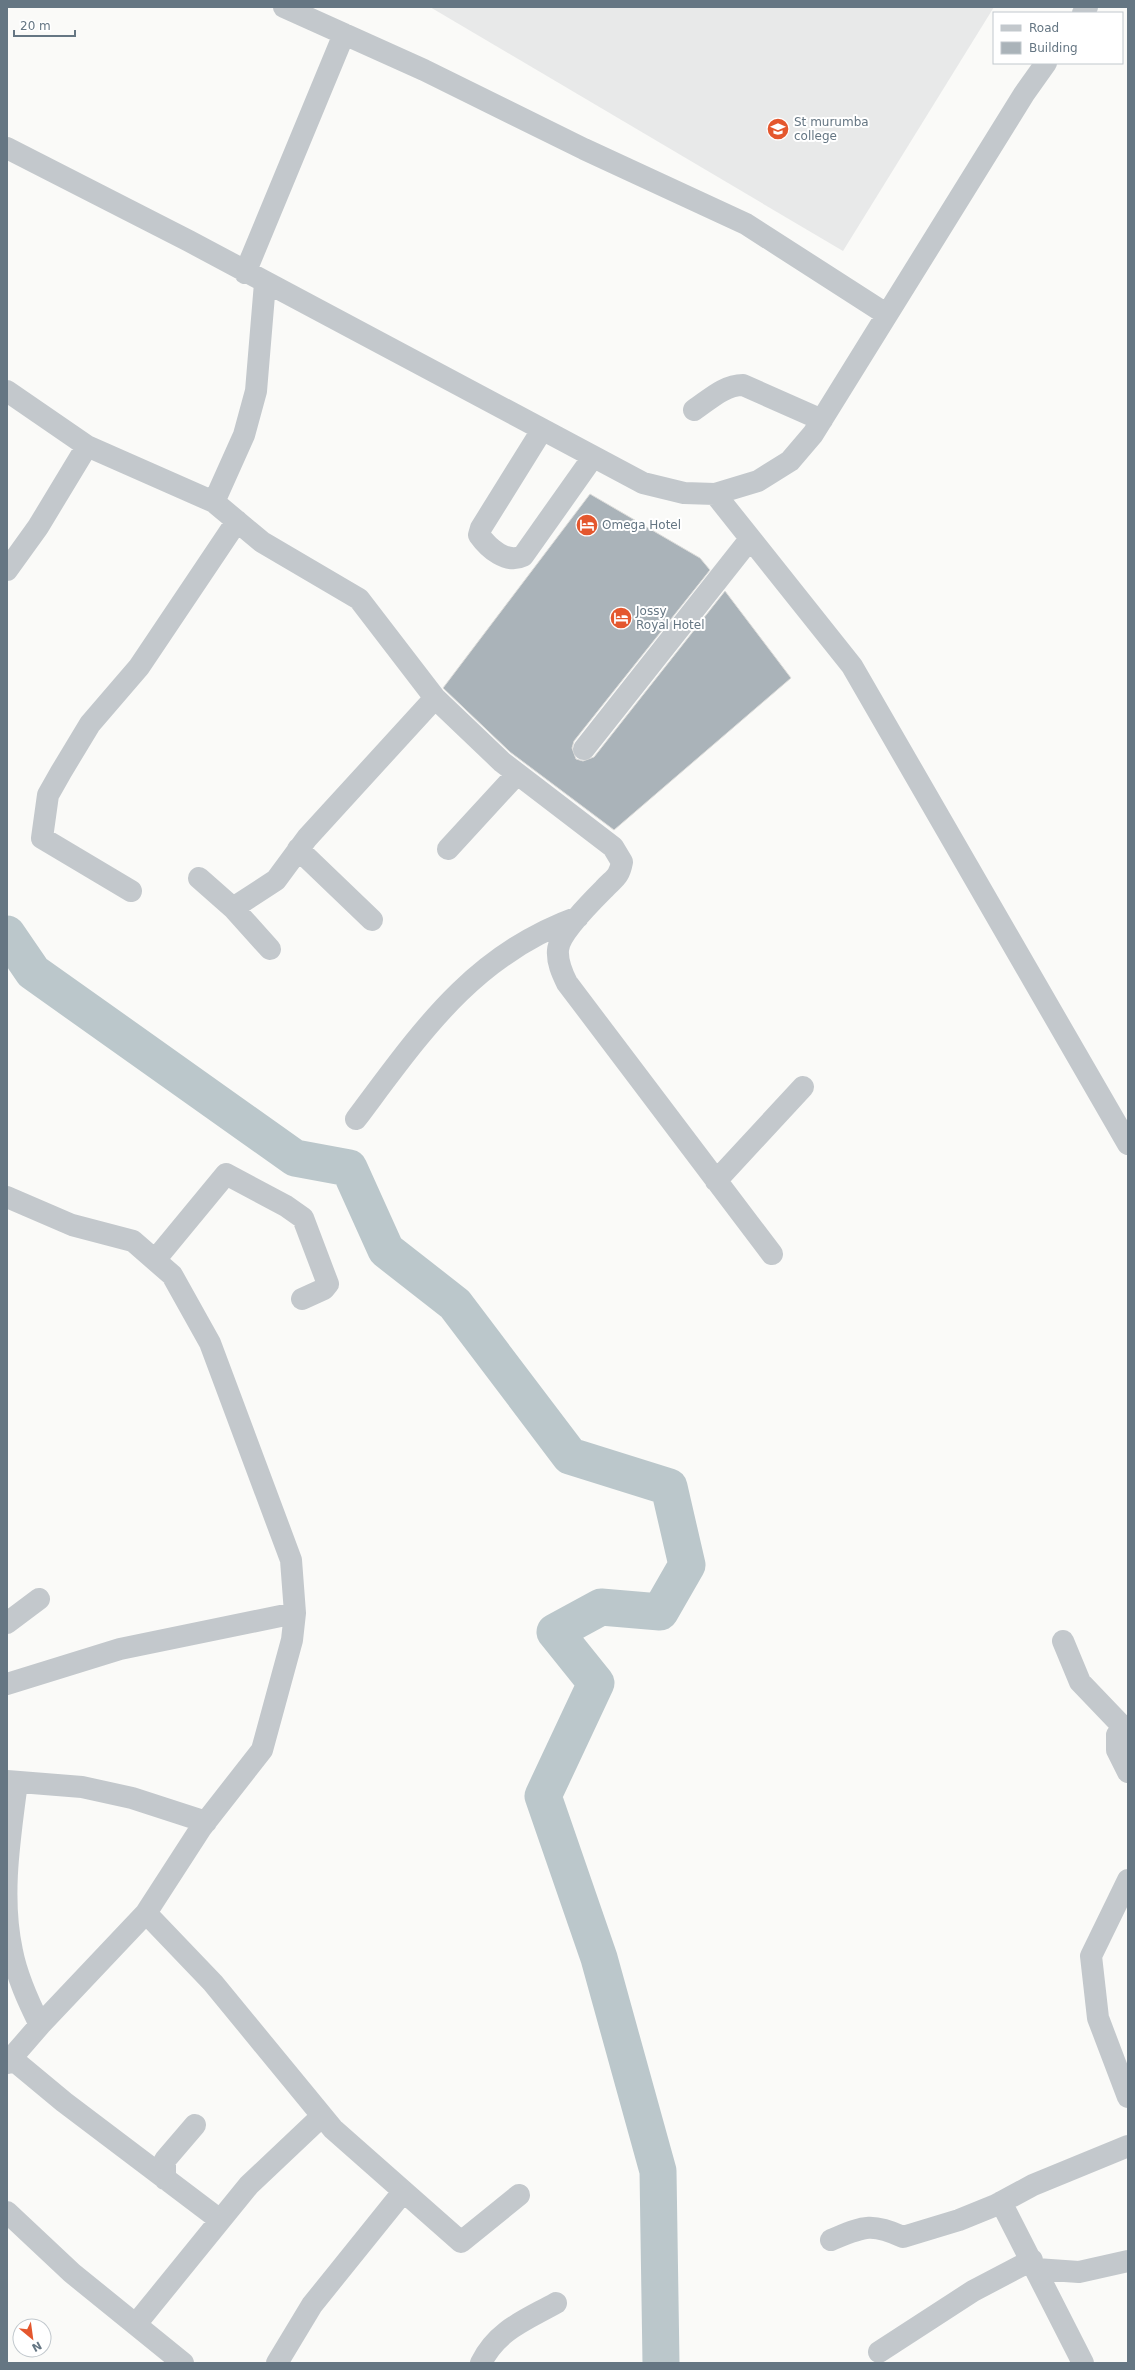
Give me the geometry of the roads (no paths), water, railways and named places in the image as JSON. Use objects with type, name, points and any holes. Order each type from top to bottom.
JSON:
[{"type":"street","points":[[284,7],[746,224],[886,314]]},
{"type":"street","points":[[245,273],[344,34]]},
{"type":"street","points":[[7,148],[643,483],[684,493],[715,494],[758,481],[790,461],[813,434],[886,314],[1024,94],[1045,64]]},
{"type":"street","points":[[214,502],[244,435],[256,391],[265,283]]},
{"type":"street","points":[[694,410],[723,389],[733,385],[743,385],[822,420]]},
{"type":"street","points":[[7,391],[87,446],[214,502],[262,542],[359,599],[435,698],[502,762],[613,847],[622,862],[620,874],[604,889],[561,938],[558,950],[558,963],[566,983],[772,1254]]},
{"type":"street","points":[[542,430],[481,528],[479,536],[485,543],[508,559],[515,560],[523,556],[593,457]]},
{"type":"street","points":[[7,570],[38,527],[87,446]]},
{"type":"street","points":[[715,494],[852,666],[1128,1144]]},
{"type":"street","points":[[131,891],[42,838],[48,795],[90,724],[139,667],[237,521]]},
{"type":"street","points":[[584,748],[750,539]]},
{"type":"street","points":[[233,908],[276,880],[298,849],[435,698]]},
{"type":"street","points":[[448,849],[517,774]]},
{"type":"street","points":[[298,849],[372,920]]},
{"type":"street","points":[[199,878],[233,908],[270,949]]},
{"type":"street","points":[[356,1119],[424,1028],[481,971],[552,926],[580,916]]},
{"type":"street","points":[[716,1181],[803,1086]]},
{"type":"street","points":[[155,1260],[226,1174],[286,1206],[303,1218],[328,1284],[324,1289],[302,1300]]},
{"type":"street","points":[[7,1197],[72,1226],[133,1241],[172,1275],[210,1343],[291,1560],[294,1612],[292,1640],[262,1750],[206,1822],[146,1913],[40,2025],[9,2061],[220,2220]]},
{"type":"street","points":[[7,1623],[39,1599]]},
{"type":"street","points":[[7,1684],[120,1649],[294,1612]]},
{"type":"street","points":[[1063,1640],[1080,1682],[1126,1728],[1117,1735],[1117,1750],[1128,1772]]},
{"type":"street","points":[[40,2025],[23,1989],[12,1951],[7,1908],[12,1781],[82,1787],[132,1798],[206,1822]]},
{"type":"street","points":[[1128,1880],[1091,1956],[1098,2018],[1128,2097]]},
{"type":"street","points":[[146,1913],[213,1983],[332,2129],[461,2242],[519,2195]]},
{"type":"street","points":[[136,2324],[249,2185],[322,2116]]},
{"type":"street","points":[[165,2180],[165,2160],[195,2125]]},
{"type":"street","points":[[831,2240],[858,2229],[882,2228],[903,2237],[959,2220],[1001,2202],[1033,2185],[1128,2146]]},
{"type":"street","points":[[277,2363],[312,2305],[403,2192]]},
{"type":"street","points":[[1001,2202],[1034,2265],[1076,2361]]},
{"type":"street","points":[[7,2212],[72,2273],[183,2363]]},
{"type":"street","points":[[880,2352],[973,2291],[1034,2265],[1079,2272],[1128,2261]]},
{"type":"street","points":[[482,2363],[487,2352],[504,2331],[556,2303]]},
{"type":"waterway","points":[[7,934],[33,972],[295,1158],[349,1168],[386,1250],[455,1304],[570,1456],[669,1487],[687,1565],[660,1612],[601,1607],[555,1632],[596,1683],[543,1796],[599,1958],[658,2171],[661,2363]]},
{"type":"place","name":"St murumba college","points":[[778,129]]},
{"type":"place","name":"Omega Hotel","points":[[587,525]]},
{"type":"place","name":"Jossy Royal Hotel","points":[[621,618]]}]
